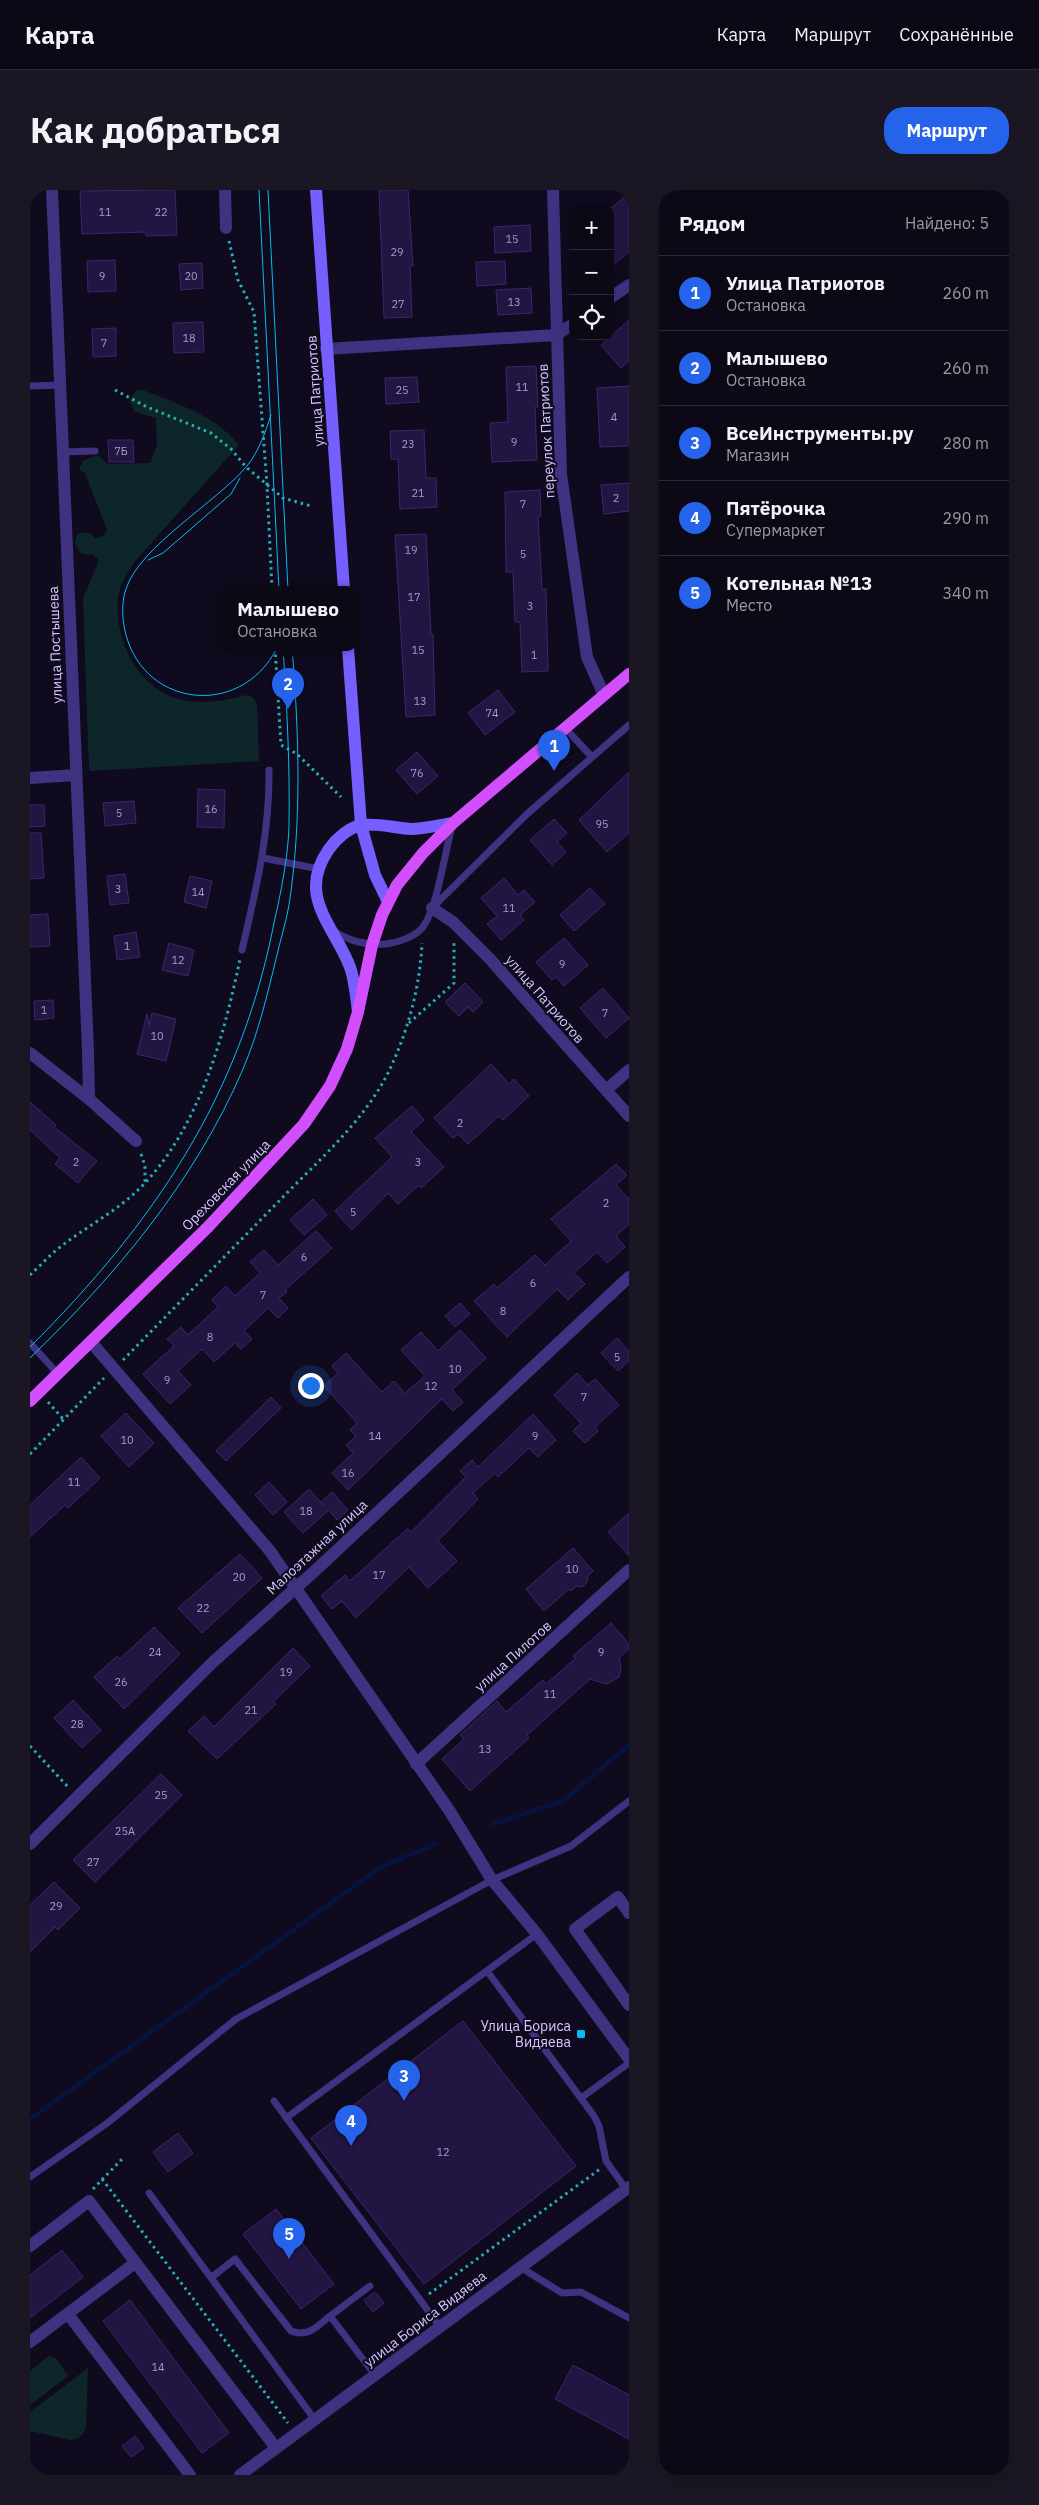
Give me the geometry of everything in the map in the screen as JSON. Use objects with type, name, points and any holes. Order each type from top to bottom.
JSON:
[{"type":"main road","name":"улица Патриотов","points":[[316,190],[344,586]]},
{"type":"main road","points":[[348,651],[361,825],[375,876],[388,902]]},
{"type":"main road","name":"Ореховская улица","points":[[30,1401],[208,1227],[304,1124],[330,1086],[347,1049],[358,1012],[372,945],[388,902],[397,885],[423,852],[452,823],[629,674]]},
{"type":"main road","points":[[358,1012],[351,970],[342,948],[328,927],[319,906],[316,884],[319,869],[325,855],[337,838],[361,825],[414,829],[452,823]]},
{"type":"street","name":"улица Постышева","points":[[52,190],[89,1099]]},
{"type":"street","points":[[224,190],[226,228]]},
{"type":"street","name":"переулок Патриотов","points":[[553,190],[556,335],[562,474],[587,657],[604,695]]},
{"type":"street","points":[[614,295],[629,285]]},
{"type":"street","points":[[326,350],[556,335],[569,327]]},
{"type":"street","points":[[30,778],[76,775]]},
{"type":"street","name":"улица Патриотов","points":[[432,908],[453,922],[490,960],[629,1116]]},
{"type":"street","points":[[30,1053],[89,1099],[136,1141]]},
{"type":"street","points":[[606,1090],[629,1070]]},
{"type":"street","name":"Малоэтажная улица","points":[[30,1844],[212,1663],[629,1277]]},
{"type":"street","points":[[91,1342],[270,1552],[449,1810],[492,1880],[537,1934],[629,2059]]},
{"type":"street","name":"улица Пилотов","points":[[416,1764],[629,1570]]},
{"type":"street","points":[[629,1913],[618,1897],[574,1929],[629,2006]]},
{"type":"street","name":"улица Бориса Видяева","points":[[240,2475],[627,2188]]},
{"type":"street","points":[[30,2246],[89,2201],[276,2448]]},
{"type":"street","points":[[30,2342],[136,2263]]},
{"type":"street","points":[[68,2314],[190,2475]]},
{"type":"street","points":[[30,2471],[33,2475]]},
{"type":"lane","points":[[30,386],[60,386]]},
{"type":"lane","points":[[62,452],[95,451]]},
{"type":"lane","points":[[432,908],[527,814],[629,725]]},
{"type":"lane","points":[[565,728],[592,757]]},
{"type":"lane","points":[[242,950],[264,858],[270,795],[269,770]]},
{"type":"lane","points":[[328,927],[350,941],[372,945],[397,943],[422,928],[432,908],[452,823]]},
{"type":"lane","points":[[264,858],[319,869]]},
{"type":"lane","points":[[30,1343],[58,1374]]},
{"type":"lane","points":[[30,2177],[106,2124],[236,2019],[492,1880],[571,1846],[629,1801]]},
{"type":"lane","points":[[286,2118],[537,1934]]},
{"type":"lane","points":[[487,1971],[597,2121],[608,2163],[627,2188]]},
{"type":"lane","points":[[581,2098],[629,2063]]},
{"type":"lane","points":[[274,2101],[440,2327]]},
{"type":"lane","points":[[149,2193],[315,2420]]},
{"type":"lane","points":[[212,2277],[235,2259],[291,2331],[296,2333],[311,2332],[370,2286]]},
{"type":"lane","points":[[520,2267],[562,2293],[581,2292],[629,2318]]},
{"type":"lane","points":[[330,2316],[376,2375]]},
{"type":"path","points":[[226,228],[238,280],[254,312],[268,485],[272,586]]},
{"type":"path","points":[[115,390],[147,407],[211,433],[283,498],[311,506]]},
{"type":"path","points":[[275,651],[280,745],[296,754],[341,797]]},
{"type":"path","points":[[408,1024],[454,983],[453,922]]},
{"type":"path","points":[[30,1454],[326,1153],[363,1112],[388,1072],[408,1024],[421,966],[422,928]]},
{"type":"path","points":[[30,1275],[54,1251],[112,1212],[145,1183],[177,1143],[190,1117],[226,1025],[242,950]]},
{"type":"path","points":[[136,1141],[145,1166],[145,1183]]},
{"type":"path","points":[[30,1746],[78,1798]]},
{"type":"path","points":[[89,2201],[94,2186],[123,2158]]},
{"type":"path","points":[[421,2300],[608,2163]]},
{"type":"path","points":[[102,2179],[296,2433]]},
{"type":"green space","points":[[143,390],[182,405],[207,418],[230,435],[239,445],[136,560],[127,574],[118,598],[118,614],[124,645],[140,673],[163,693],[187,701],[204,702],[246,695],[252,697],[257,703],[259,761],[89,771],[83,599],[99,560],[92,554],[85,555],[81,553],[75,543],[77,535],[80,533],[87,532],[96,538],[103,536],[107,530],[85,473],[79,469],[83,461],[98,455],[108,464],[150,463],[157,445],[156,418],[135,412],[129,401],[136,391]]},
{"type":"green space","points":[[49,2356],[56,2358],[68,2376],[30,2405],[30,2371]]},
{"type":"green space","points":[[88,2368],[86,2428],[82,2435],[70,2440],[30,2431],[30,2412]]},
{"type":"building","points":[[175,190],[177,235],[146,236],[146,232],[82,234],[80,191]]},
{"type":"building","points":[[379,190],[408,190],[413,266],[410,266],[412,317],[384,318]]},
{"type":"building","points":[[629,193],[629,252],[614,265],[614,250],[614,206]]},
{"type":"building","points":[[530,225],[531,251],[495,253],[494,227]]},
{"type":"building","points":[[115,260],[116,291],[88,292],[87,261]]},
{"type":"building","points":[[505,261],[506,284],[477,286],[476,262]]},
{"type":"building","points":[[202,263],[203,288],[181,290],[179,264]]},
{"type":"building","points":[[531,288],[532,313],[498,315],[496,290]]},
{"type":"building","points":[[629,320],[629,361],[621,368],[601,345],[607,340],[614,340],[614,333]]},
{"type":"building","points":[[203,322],[204,352],[174,353],[173,323]]},
{"type":"building","points":[[116,328],[116,356],[93,357],[92,329]]},
{"type":"building","points":[[536,366],[538,407],[535,407],[537,460],[492,462],[490,423],[508,422],[506,367]]},
{"type":"building","points":[[417,377],[419,402],[386,404],[385,378]]},
{"type":"building","points":[[629,386],[629,446],[600,447],[597,388]]},
{"type":"building","points":[[424,430],[426,478],[436,478],[437,507],[400,509],[398,459],[391,459],[390,431]]},
{"type":"building","points":[[108,440],[133,440],[134,462],[109,462]]},
{"type":"building","points":[[629,483],[629,511],[604,514],[601,485]]},
{"type":"building","points":[[540,490],[541,516],[538,516],[542,590],[546,589],[548,671],[522,672],[520,622],[515,622],[513,572],[506,572],[505,492]]},
{"type":"building","points":[[426,534],[431,634],[433,634],[435,715],[406,717],[395,535]]},
{"type":"building","points":[[498,690],[515,712],[485,735],[468,713]]},
{"type":"building","points":[[417,752],[438,776],[417,794],[396,770]]},
{"type":"building","points":[[629,772],[629,833],[607,852],[579,820]]},
{"type":"building","points":[[198,789],[225,790],[224,828],[197,827]]},
{"type":"building","points":[[134,801],[136,823],[105,826],[103,803]]},
{"type":"building","points":[[30,805],[44,805],[45,826],[30,827]]},
{"type":"building","points":[[554,819],[567,833],[557,842],[566,852],[552,865],[530,840]]},
{"type":"building","points":[[30,833],[41,833],[44,878],[30,879]]},
{"type":"building","points":[[125,874],[129,903],[110,905],[107,876]]},
{"type":"building","points":[[190,876],[212,881],[206,908],[184,902]]},
{"type":"building","points":[[504,878],[518,895],[524,890],[535,902],[520,915],[524,920],[501,940],[487,924],[497,916],[481,898]]},
{"type":"building","points":[[590,888],[605,904],[574,931],[560,915]]},
{"type":"building","points":[[48,914],[50,946],[30,947],[30,915]]},
{"type":"building","points":[[136,932],[140,957],[117,960],[114,936]]},
{"type":"building","points":[[564,938],[588,965],[564,986],[556,977],[552,980],[536,962]]},
{"type":"building","points":[[169,943],[194,950],[188,976],[162,970]]},
{"type":"building","points":[[465,983],[483,1002],[473,1012],[468,1007],[459,1016],[445,1002]]},
{"type":"building","points":[[603,988],[629,1018],[606,1038],[580,1008]]},
{"type":"building","points":[[53,1000],[54,1018],[35,1020],[34,1001]]},
{"type":"building","points":[[152,1013],[176,1019],[166,1061],[137,1054],[147,1014],[149,1025]]},
{"type":"building","points":[[491,1064],[509,1084],[514,1079],[529,1096],[503,1120],[499,1116],[468,1144],[458,1134],[453,1138],[434,1118]]},
{"type":"building","points":[[30,1102],[56,1125],[54,1127],[97,1161],[78,1183],[55,1164],[60,1158],[30,1130]]},
{"type":"building","points":[[412,1106],[424,1120],[411,1132],[444,1167],[421,1188],[419,1185],[398,1204],[388,1193],[352,1230],[335,1211],[392,1157],[375,1138]]},
{"type":"building","points":[[616,1164],[627,1175],[616,1185],[629,1199],[629,1224],[616,1236],[625,1247],[607,1263],[597,1252],[574,1273],[585,1284],[568,1300],[557,1289],[507,1337],[474,1301],[494,1284],[497,1288],[535,1255],[545,1265],[571,1241],[551,1219]]},
{"type":"building","points":[[313,1199],[327,1215],[304,1235],[290,1220]]},
{"type":"building","points":[[316,1231],[332,1248],[285,1290],[287,1292],[279,1298],[288,1308],[278,1318],[268,1308],[244,1331],[252,1339],[241,1349],[235,1343],[214,1362],[202,1349],[178,1371],[191,1385],[170,1404],[143,1374],[174,1346],[167,1339],[181,1327],[188,1335],[218,1307],[212,1300],[226,1286],[235,1296],[260,1273],[250,1262],[264,1250],[278,1265]]},
{"type":"building","points":[[460,1303],[470,1314],[455,1327],[445,1316]]},
{"type":"building","points":[[460,1330],[486,1358],[452,1390],[463,1402],[453,1411],[442,1399],[348,1490],[332,1473],[353,1453],[346,1445],[356,1436],[350,1430],[357,1423],[324,1386],[338,1373],[332,1366],[346,1353],[382,1392],[394,1381],[405,1393],[425,1376],[401,1350],[421,1332],[438,1351]]},
{"type":"building","points":[[617,1338],[629,1351],[629,1361],[618,1371],[601,1353]]},
{"type":"building","points":[[577,1373],[588,1385],[595,1379],[619,1405],[595,1427],[598,1431],[585,1443],[573,1431],[581,1423],[554,1395]]},
{"type":"building","points":[[271,1397],[281,1408],[226,1461],[216,1451]]},
{"type":"building","points":[[126,1413],[154,1443],[129,1467],[101,1436]]},
{"type":"building","points":[[533,1414],[556,1440],[538,1457],[529,1448],[498,1477],[495,1473],[473,1493],[478,1499],[438,1541],[457,1561],[428,1588],[409,1567],[356,1618],[342,1601],[332,1609],[321,1596],[345,1575],[350,1581],[407,1529],[411,1532],[466,1477],[460,1471],[472,1460],[478,1467]]},
{"type":"building","points":[[81,1457],[100,1478],[68,1508],[65,1505],[30,1537],[30,1505]]},
{"type":"building","points":[[269,1482],[287,1502],[273,1515],[255,1495]]},
{"type":"building","points":[[309,1489],[324,1506],[321,1502],[332,1492],[348,1510],[337,1520],[329,1510],[303,1533],[284,1512]]},
{"type":"building","points":[[629,1513],[629,1556],[608,1532]]},
{"type":"building","points":[[573,1548],[593,1571],[582,1587],[576,1586],[571,1591],[569,1589],[544,1611],[526,1589]]},
{"type":"building","points":[[240,1554],[262,1578],[202,1633],[178,1608]]},
{"type":"building","points":[[611,1623],[629,1644],[629,1649],[619,1658],[621,1668],[619,1677],[607,1684],[590,1679],[527,1735],[529,1738],[470,1791],[442,1759],[464,1739],[460,1735],[497,1701],[506,1712],[543,1680],[546,1684],[576,1658],[573,1656]]},
{"type":"building","points":[[154,1627],[180,1654],[124,1709],[94,1677],[117,1656],[120,1659]]},
{"type":"building","points":[[293,1648],[310,1666],[273,1702],[276,1704],[217,1759],[188,1731],[204,1716],[214,1727]]},
{"type":"building","points":[[73,1700],[101,1730],[82,1748],[54,1718]]},
{"type":"building","points":[[161,1774],[182,1795],[95,1882],[73,1860]]},
{"type":"building","points":[[54,1882],[80,1908],[58,1930],[55,1927],[30,1952],[30,1905]]},
{"type":"building","points":[[463,2021],[576,2166],[424,2284],[311,2138]]},
{"type":"building","points":[[178,2133],[193,2153],[168,2172],[153,2152]]},
{"type":"building","points":[[276,2209],[334,2284],[301,2309],[243,2234]]},
{"type":"building","points":[[62,2250],[83,2277],[30,2318],[30,2275]]},
{"type":"building","points":[[375,2292],[384,2303],[373,2312],[364,2300]]},
{"type":"building","points":[[130,2300],[229,2433],[202,2453],[103,2321]]},
{"type":"building","points":[[573,2365],[629,2395],[629,2439],[555,2399]]},
{"type":"building","points":[[135,2436],[144,2448],[131,2457],[122,2446]]},
{"type":"waterway","points":[[493,1824],[563,1801],[629,1745]]},
{"type":"waterway","points":[[30,2119],[381,1867],[436,1844]]},
{"type":"tram line","points":[[259,190],[279,586]]},
{"type":"tram line","points":[[268,190],[288,586]]},
{"type":"tram line","points":[[271,415],[258,448],[247,466],[234,480],[180,525],[146,557],[134,573],[126,589],[123,612],[124,626],[133,653],[149,674],[169,688],[192,695],[216,694],[239,687],[260,671],[275,651]]},
{"type":"tram line","points":[[148,560],[163,553],[231,494],[240,478]]},
{"type":"tram line","points":[[30,1347],[116,1253],[153,1204],[186,1154],[215,1101],[239,1045],[259,986],[284,875],[287,850],[289,759],[283,651]]},
{"type":"tram line","points":[[30,1358],[93,1294],[123,1260],[177,1188],[202,1150],[224,1110],[248,1056],[262,1015],[285,925],[293,873],[298,809],[298,745],[292,651]]},
{"type":"place","name":"Малышево","points":[[288,709]]},
{"type":"place","name":"Улица Патриотов","points":[[554,771]]},
{"type":"place","name":"Улица Бориса Видяева","points":[[581,2034]]},
{"type":"place","name":"ВсеИнструменты.ру","points":[[404,2101]]},
{"type":"place","name":"Пятёрочка","points":[[351,2146]]},
{"type":"place","name":"Котельная №13","points":[[289,2259]]}]
